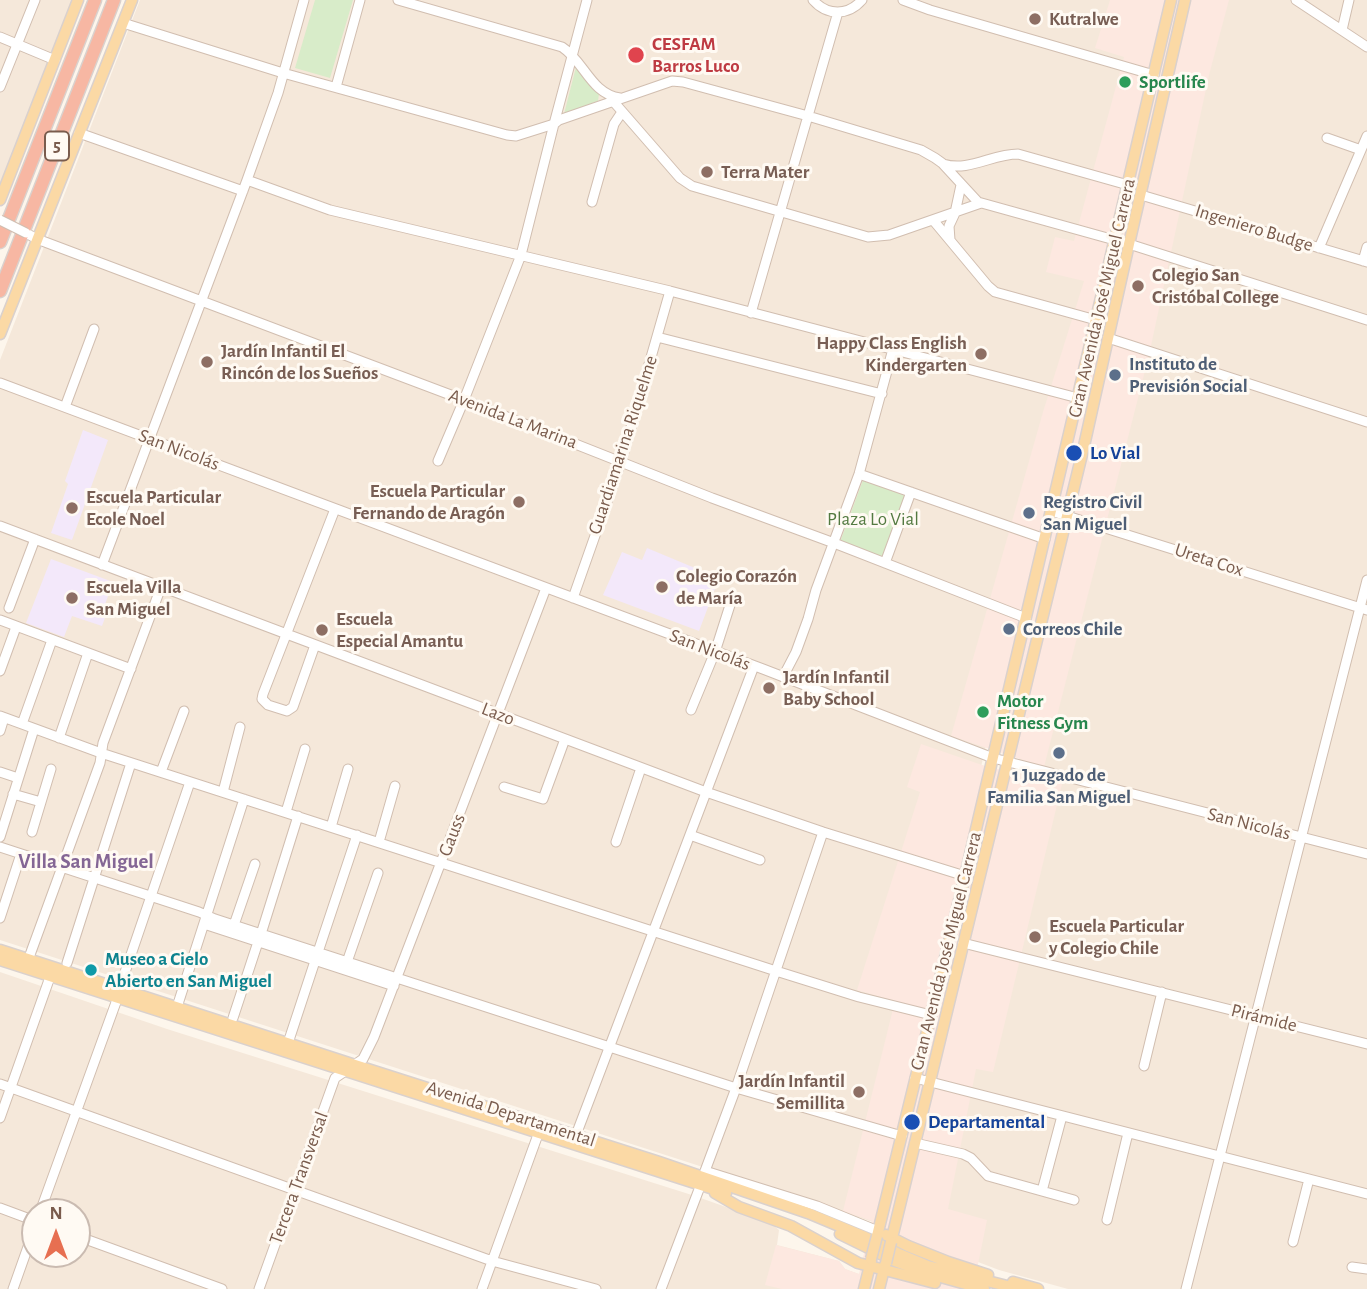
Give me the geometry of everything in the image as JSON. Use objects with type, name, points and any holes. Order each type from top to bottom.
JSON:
[{"type":"highway","name":"5","points":[[0,242],[95,0]]},
{"type":"highway","name":"5","points":[[0,291],[114,0]]},
{"type":"main road","points":[[0,200],[78,0]]},
{"type":"main road","points":[[0,334],[132,0]]},
{"type":"main road","name":"Gran Avenida José Miguel Carrera","points":[[864,1289],[965,876],[1171,0]]},
{"type":"main road","name":"Gran Avenida José Miguel Carrera","points":[[879,1289],[1084,446],[1185,0]]},
{"type":"main road","points":[[1154,75],[1165,89]]},
{"type":"main road","points":[[949,943],[963,943]]},
{"type":"main road","name":"Avenida Departamental","points":[[0,950],[50,977],[120,989],[344,1071],[541,1128],[576,1135],[808,1213],[928,1266],[1018,1289]]},
{"type":"main road","name":"Avenida Departamental","points":[[0,960],[27,964],[120,989],[355,1065],[820,1225],[930,1275],[984,1289]]},
{"type":"main road","points":[[659,1162],[705,1171]]},
{"type":"main road","points":[[701,1184],[738,1206],[791,1226],[858,1263],[885,1266],[959,1289]]},
{"type":"main road","points":[[878,1234],[947,1262],[1038,1289]]},
{"type":"street","points":[[0,87],[35,0]]},
{"type":"street","points":[[102,565],[274,105],[304,0]]},
{"type":"street","points":[[336,87],[360,0]]},
{"type":"street","points":[[398,0],[558,45],[572,55],[600,91],[602,98],[598,107]]},
{"type":"street","points":[[438,461],[522,255],[587,0]]},
{"type":"street","points":[[813,0],[822,9],[838,12],[855,7],[862,0]]},
{"type":"street","points":[[903,0],[1154,75]]},
{"type":"street","points":[[1296,0],[1367,47]]},
{"type":"street","points":[[1342,30],[1349,0]]},
{"type":"street","points":[[751,313],[838,12]]},
{"type":"street","points":[[123,23],[283,72],[511,136],[680,81],[921,150],[942,163],[975,200],[983,203],[1129,244],[1367,320]]},
{"type":"street","points":[[0,37],[55,60]]},
{"type":"street","points":[[600,91],[611,97],[628,97]]},
{"type":"street","points":[[628,97],[631,122]]},
{"type":"street","points":[[613,101],[680,178],[692,186],[868,237],[889,235],[983,203]]},
{"type":"street","points":[[592,202],[614,124],[622,112]]},
{"type":"street","points":[[79,133],[243,191]]},
{"type":"street","points":[[1318,248],[1367,136]]},
{"type":"street","points":[[1327,138],[1361,150]]},
{"type":"street","points":[[942,163],[964,167],[1000,156],[1018,155],[1128,186]]},
{"type":"street","points":[[247,180],[323,208],[670,291],[1078,398]]},
{"type":"street","points":[[950,240],[949,226],[955,213],[961,185]]},
{"type":"street","name":"Ingeniero Budge","points":[[1141,195],[1365,261]]},
{"type":"street","name":"Avenida La Marina","points":[[0,220],[37,239],[464,400],[1026,618]]},
{"type":"street","points":[[933,220],[995,292],[1096,320]]},
{"type":"street","points":[[1365,261],[1367,247]]},
{"type":"street","name":"Guardiamarina Riquelme","points":[[573,598],[621,462],[670,291]]},
{"type":"street","points":[[65,407],[94,328]]},
{"type":"street","points":[[657,337],[882,394]]},
{"type":"street","points":[[1108,338],[1367,422]]},
{"type":"street","points":[[783,677],[808,620],[813,596],[859,474],[893,349]]},
{"type":"street","name":"San Nicolás","points":[[0,383],[1007,763],[1367,854]]},
{"type":"street","points":[[859,474],[1045,539]]},
{"type":"street","points":[[885,563],[911,492]]},
{"type":"street","points":[[315,645],[293,706],[287,711],[268,705],[262,699],[263,694],[335,509]]},
{"type":"street","name":"Ureta Cox","points":[[1051,511],[1363,609]]},
{"type":"street","name":"Lazo","points":[[0,526],[706,792],[965,876]]},
{"type":"street","points":[[9,608],[35,539]]},
{"type":"street","points":[[1186,1289],[1300,837],[1363,609],[1367,580]]},
{"type":"street","points":[[27,964],[100,763],[103,743],[161,587]]},
{"type":"street","name":"Gauss","points":[[344,1071],[366,1055],[546,588]]},
{"type":"street","points":[[691,710],[715,652],[731,602]]},
{"type":"street","points":[[0,620],[131,669]]},
{"type":"street","points":[[0,671],[16,626]]},
{"type":"street","points":[[22,724],[52,640]]},
{"type":"street","points":[[60,738],[88,653]]},
{"type":"street","points":[[576,1135],[754,666]]},
{"type":"street","points":[[161,772],[184,711]]},
{"type":"street","points":[[0,731],[2,717],[131,763],[776,971],[859,997],[931,1015]]},
{"type":"street","points":[[223,792],[240,727]]},
{"type":"street","points":[[0,837],[34,729]]},
{"type":"street","points":[[504,787],[543,799],[565,739]]},
{"type":"street","points":[[286,812],[305,749]]},
{"type":"street","points":[[67,963],[131,763]]},
{"type":"street","points":[[616,842],[641,768]]},
{"type":"street","points":[[32,832],[51,769]]},
{"type":"street","points":[[331,827],[348,769]]},
{"type":"street","points":[[0,772],[18,778]]},
{"type":"street","points":[[45,1198],[190,782]]},
{"type":"street","points":[[379,842],[395,786]]},
{"type":"street","points":[[13,794],[41,803]]},
{"type":"street","points":[[177,1007],[244,799]]},
{"type":"street","points":[[233,1018],[298,816]]},
{"type":"street","points":[[823,832],[705,1171],[817,1206],[878,1234]]},
{"type":"street","points":[[288,1043],[357,835]]},
{"type":"street","points":[[690,835],[760,860]]},
{"type":"street","points":[[0,847],[151,896],[205,920],[395,982],[736,1088],[902,1136]]},
{"type":"street","points":[[0,918],[21,854]]},
{"type":"street","points":[[234,925],[255,864]]},
{"type":"street","points":[[347,962],[378,873]]},
{"type":"street","points":[[205,920],[234,925],[260,938]]},
{"type":"street","name":"Pirámide","points":[[963,943],[1367,1044]]},
{"type":"street","points":[[316,956],[347,962],[395,982]]},
{"type":"street","points":[[0,1118],[50,977]]},
{"type":"street","points":[[1143,1066],[1162,992]]},
{"type":"street","name":"Tercera Transversal","points":[[259,1289],[335,1078],[344,1071]]},
{"type":"street","points":[[915,1078],[1367,1194]]},
{"type":"street","points":[[0,1084],[492,1262],[596,1289]]},
{"type":"street","points":[[1042,1191],[1062,1116]]},
{"type":"street","points":[[482,1289],[541,1128]]},
{"type":"street","points":[[1107,1220],[1128,1133]]},
{"type":"street","points":[[915,1143],[963,1154],[971,1158],[988,1176],[1074,1200]]},
{"type":"street","points":[[1293,1242],[1309,1180]]},
{"type":"street","points":[[662,1289],[701,1184]]},
{"type":"street","points":[[0,1208],[21,1216]]},
{"type":"street","points":[[91,1241],[222,1289]]},
{"type":"street","points":[[13,1289],[21,1266]]},
{"type":"street","points":[[1352,1266],[1367,1269]]},
{"type":"shaded area","points":[[0,0],[72,0],[0,186]]},
{"type":"shaded area","points":[[140,0],[1163,0],[873,1222],[0,940],[0,360]]},
{"type":"shaded area","points":[[1110,0],[1229,0],[1209,75],[1149,355],[1044,767],[951,736],[1043,412],[1084,281],[1046,272],[1055,237],[1074,241],[1124,57],[1095,48]]},
{"type":"shaded area","points":[[1197,0],[1367,0],[1367,1289],[1068,1289],[999,1270],[905,1234]]},
{"type":"shaded area","name":"Escuela Particular Ecole Noel","points":[[83,430],[108,440],[72,540],[51,533]]},
{"type":"shaded area","name":"Colegio Corazón de María","points":[[647,548],[719,578],[699,631],[603,595],[622,552],[642,560]]},
{"type":"shaded area","name":"Escuela Villa San Miguel","points":[[51,559],[113,582],[102,613],[106,615],[102,626],[72,616],[64,637],[26,623]]},
{"type":"shaded area","points":[[921,744],[982,765],[1062,784],[993,1072],[976,1069],[948,1209],[987,1220],[973,1289],[782,1289],[765,1285],[776,1245],[839,1261],[845,1269],[859,1274],[872,1221],[843,1211],[895,1001],[857,990],[920,792],[907,787]]},
{"type":"shaded area","points":[[0,972],[167,1029],[695,1196],[771,1223],[779,1230],[777,1245],[839,1261],[845,1269],[859,1274],[855,1289],[0,1289]]},
{"type":"green space","points":[[315,0],[353,0],[330,78],[295,68]]},
{"type":"green space","points":[[576,67],[599,94],[598,101],[564,114]]},
{"type":"green space","name":"Plaza Lo Vial","points":[[863,480],[907,496],[884,557],[840,542]]},
{"type":"place","name":"Kutralwe","points":[[1035,19]]},
{"type":"place","name":"CESFAM Barros Luco","points":[[636,55]]},
{"type":"place","name":"Sportlife","points":[[1125,82]]},
{"type":"place","name":"Terra Mater","points":[[707,172]]},
{"type":"place","name":"Colegio San Cristóbal College","points":[[1138,286]]},
{"type":"place","name":"Happy Class English Kindergarten","points":[[981,354]]},
{"type":"place","name":"Jardín Infantil El Rincón de los Sueños","points":[[207,362]]},
{"type":"place","name":"Instituto de Previsión Social","points":[[1115,375]]},
{"type":"place","name":"Lo Vial","points":[[1074,453]]},
{"type":"place","name":"Escuela Particular Fernando de Aragón","points":[[519,502]]},
{"type":"place","name":"Escuela Particular Ecole Noel","points":[[72,508]]},
{"type":"place","name":"Registro Civil San Miguel","points":[[1029,513]]},
{"type":"place","name":"Colegio Corazón de María","points":[[662,587]]},
{"type":"place","name":"Escuela Villa San Miguel","points":[[72,598]]},
{"type":"place","name":"Correos Chile","points":[[1009,629]]},
{"type":"place","name":"Escuela Especial Amantu","points":[[322,630]]},
{"type":"place","name":"Jardín Infantil Baby School","points":[[769,688]]},
{"type":"place","name":"Motor Fitness Gym","points":[[983,712]]},
{"type":"place","name":"1 Juzgado de Familia San Miguel","points":[[1059,753]]},
{"type":"place","name":"Escuela Particular y Colegio Chile","points":[[1035,937]]},
{"type":"place","name":"Museo a Cielo Abierto en San Miguel","points":[[91,970]]},
{"type":"place","name":"Jardín Infantil Semillita","points":[[859,1092]]},
{"type":"place","name":"Departamental","points":[[912,1122]]},
{"type":"district","name":"Villa San Miguel","points":[[86,862]]}]
